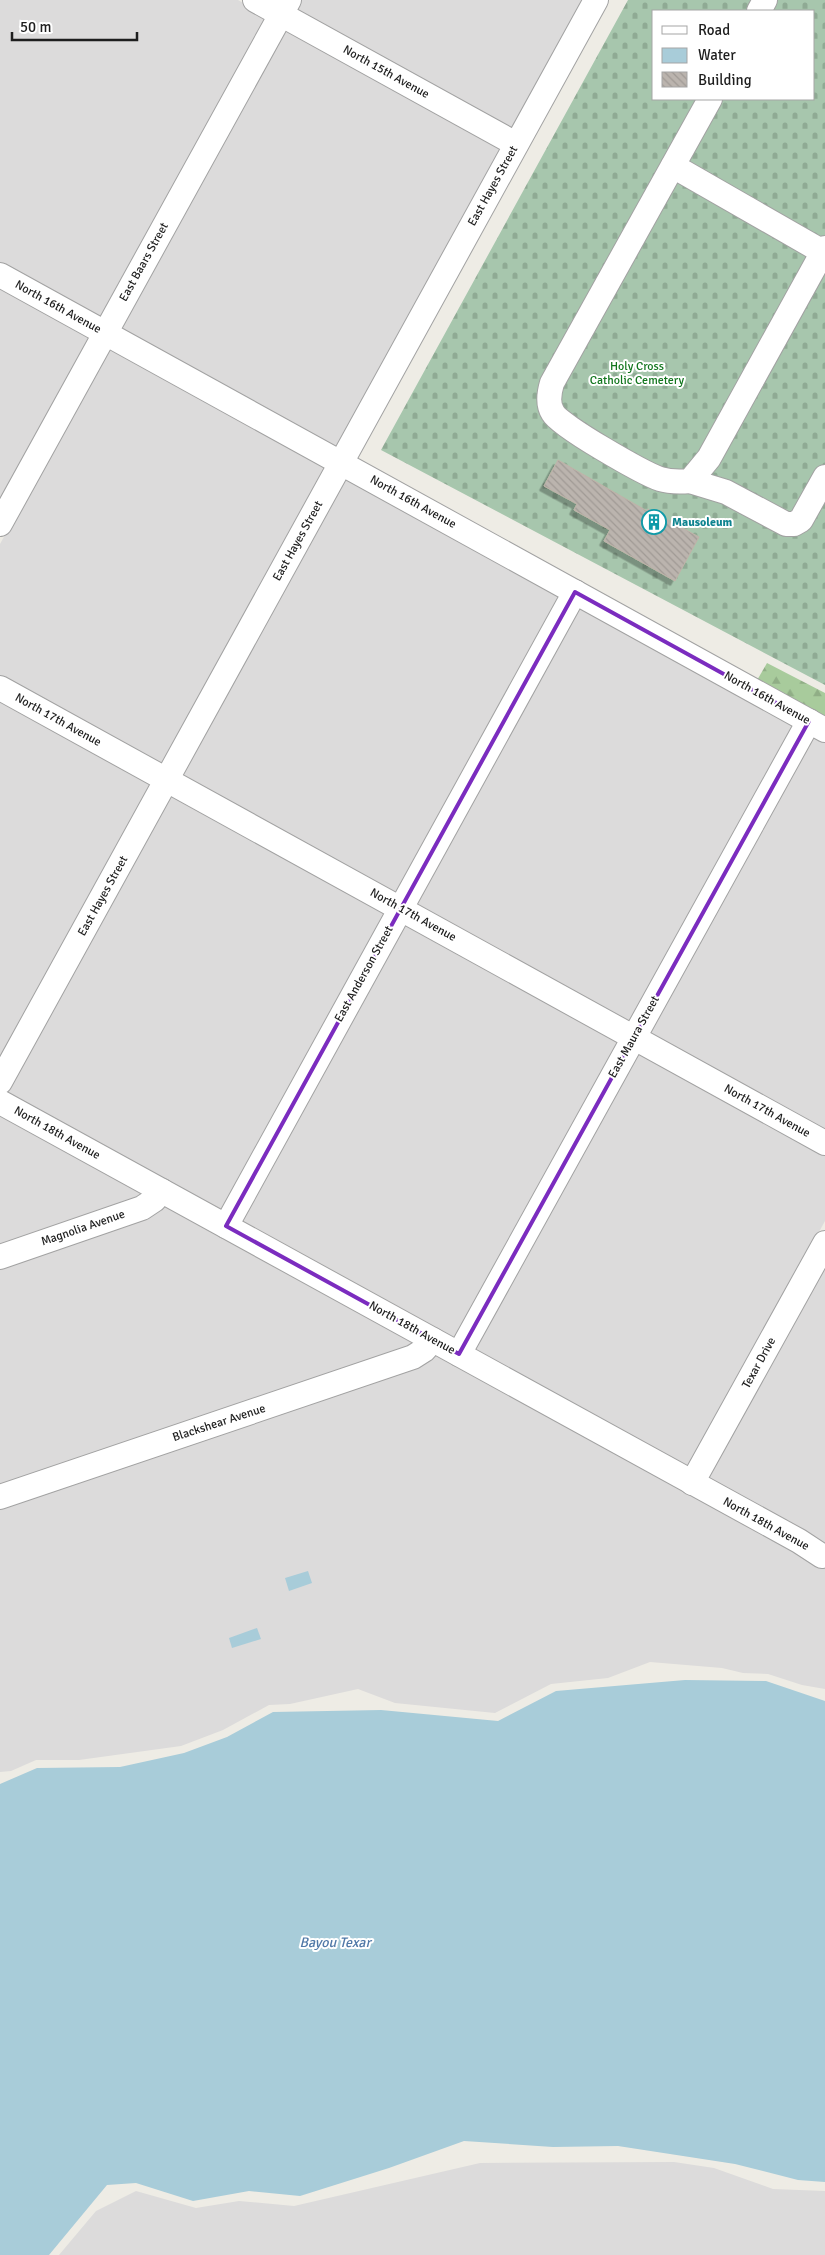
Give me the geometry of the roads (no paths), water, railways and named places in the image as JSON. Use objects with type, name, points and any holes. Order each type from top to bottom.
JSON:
[{"type":"street","name":"North 15th Avenue","points":[[256,0],[285,7],[516,144]]},
{"type":"street","name":"East Hayes Street","points":[[0,1082],[596,0]]},
{"type":"street","name":"East Baars Street","points":[[0,524],[285,7]]},
{"type":"street","points":[[709,100],[552,383],[550,403],[552,412],[568,428],[660,479],[706,484],[726,492],[786,524],[794,524],[801,520],[825,477]]},
{"type":"street","points":[[673,166],[824,250],[709,458],[690,481]]},
{"type":"street","name":"North 16th Avenue","points":[[0,275],[817,725]]},
{"type":"street","name":"East Anderson Street","points":[[226,1226],[575,592]]},
{"type":"street","name":"North 17th Avenue","points":[[0,688],[825,1143]]},
{"type":"street","name":"East Maura Street","points":[[459,1354],[634,1037],[817,725]]},
{"type":"street","name":"North 18th Avenue","points":[[0,1102],[800,1541],[822,1556]]},
{"type":"street","name":"Magnolia Avenue","points":[[0,1257],[142,1208],[154,1200],[162,1191]]},
{"type":"street","name":"Texar Drive","points":[[692,1483],[825,1243]]},
{"type":"street","name":"Blackshear Avenue","points":[[0,1497],[412,1357],[424,1350],[433,1340]]},
{"type":"water","points":[[308,1571],[312,1583],[289,1591],[285,1578]]},
{"type":"water","points":[[257,1628],[261,1639],[232,1648],[229,1638]]},
{"type":"water","name":"Bayou Texar","points":[[685,1680],[766,1681],[825,1701],[825,2182],[798,2180],[735,2164],[618,2146],[553,2147],[464,2141],[389,2168],[300,2196],[249,2191],[193,2201],[136,2183],[107,2185],[49,2255],[0,2255],[0,1784],[37,1768],[120,1767],[184,1753],[227,1737],[273,1712],[381,1710],[498,1721],[556,1691]]},
{"type":"place","name":"Mausoleum","points":[[654,522]]},
{"type":"park label","name":"Holy Cross Catholic Cemetery","points":[[637,373]]}]
